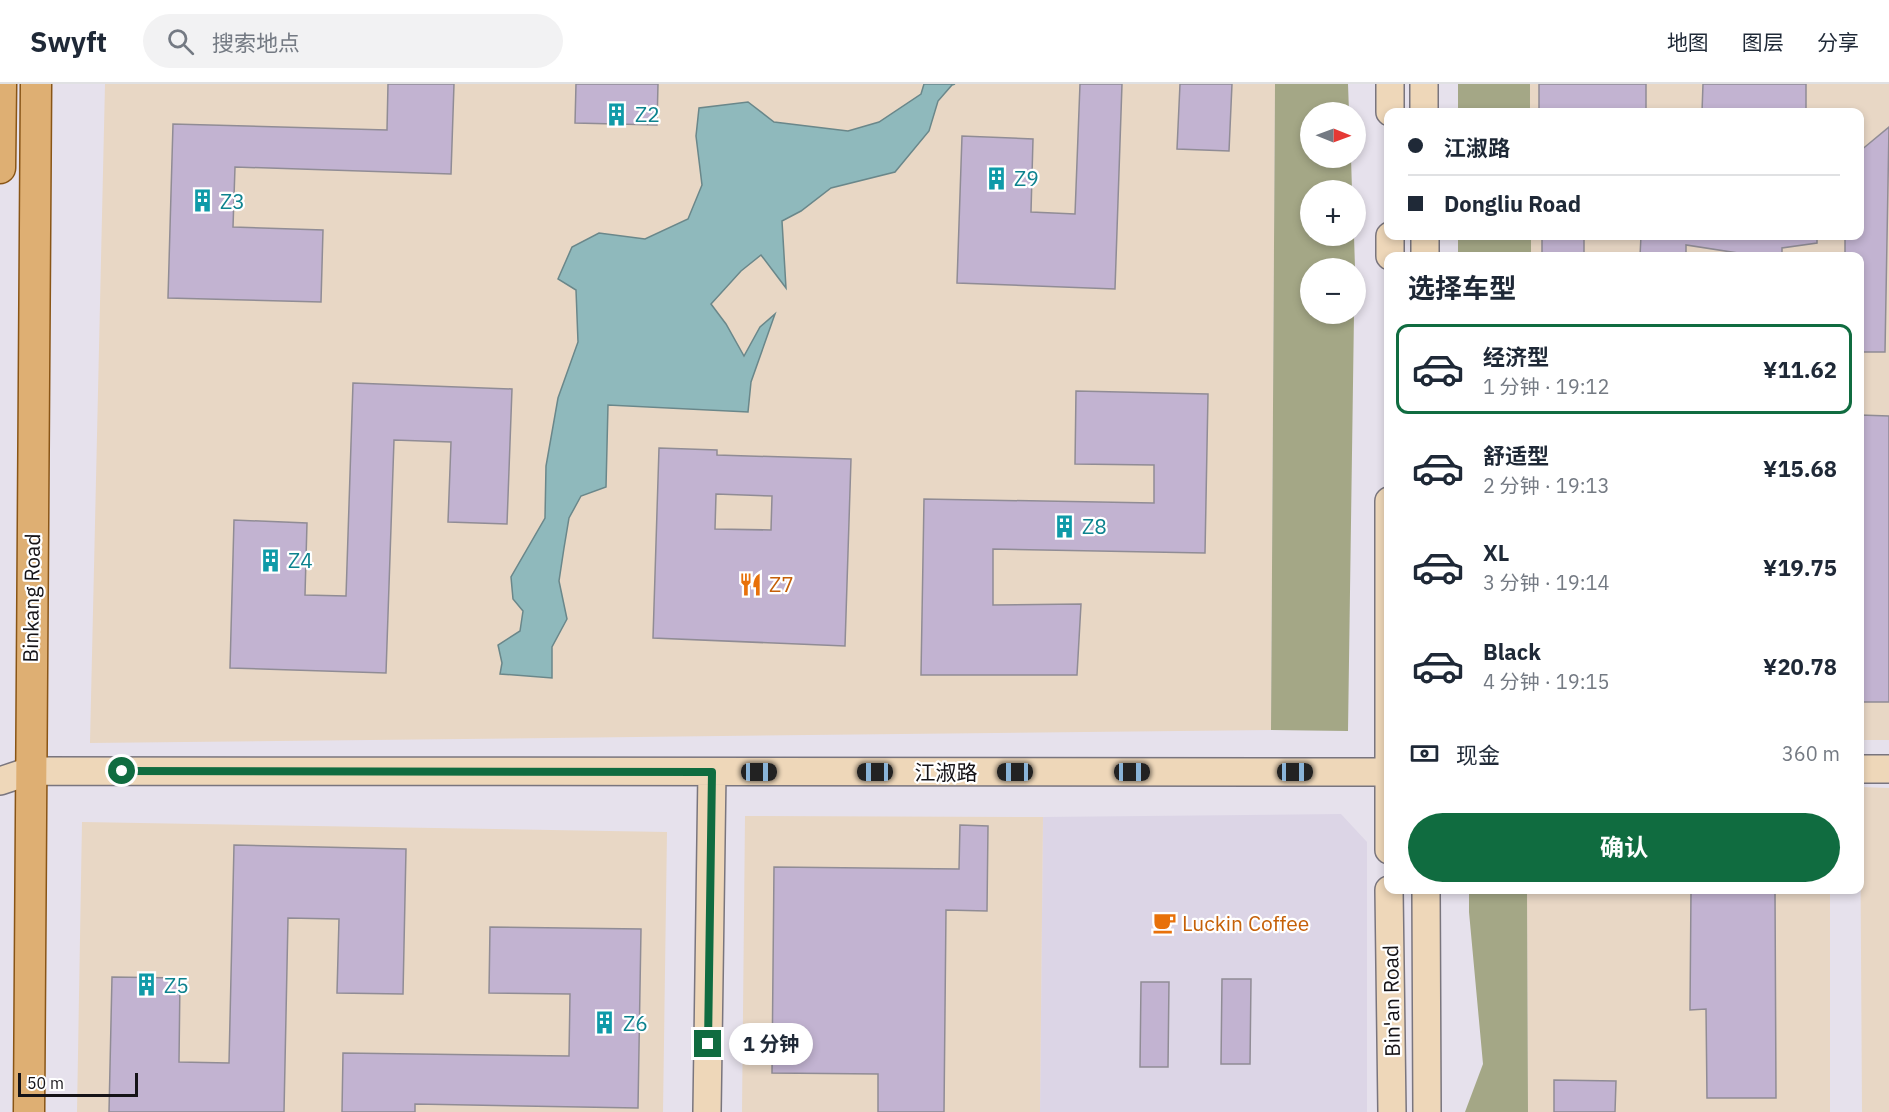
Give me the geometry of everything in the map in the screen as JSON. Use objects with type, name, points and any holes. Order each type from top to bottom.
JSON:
[{"type":"main road","points":[[0,168],[1,84]]},
{"type":"main road","name":"Binkang Road","points":[[29,1112],[36,84]]},
{"type":"street","points":[[1390,84],[1390,108]]},
{"type":"street","points":[[1424,84],[1424,108]]},
{"type":"street","points":[[1864,770],[1889,769]]},
{"type":"street","name":"江淑路","points":[[0,781],[30,771],[1384,772]]},
{"type":"street","points":[[707,1112],[712,772]]},
{"type":"street","name":"Bin'an Road","points":[[1389,894],[1392,1112]]},
{"type":"street","name":"Bin'an Road","points":[[1426,894],[1427,1112]]},
{"type":"shaded area","points":[[105,84],[1275,84],[1271,730],[90,743]]},
{"type":"shaded area","points":[[924,84],[955,84],[938,101],[929,131],[895,172],[831,188],[801,211],[782,221],[786,288],[761,255],[741,271],[711,304],[726,324],[744,356],[760,327],[775,314],[751,382],[748,412],[608,405],[606,487],[581,496],[569,518],[559,581],[567,619],[552,647],[552,678],[500,674],[502,663],[498,645],[520,631],[523,611],[513,599],[511,577],[545,518],[546,466],[558,398],[578,342],[576,290],[558,279],[572,247],[599,233],[645,239],[688,219],[702,185],[696,136],[699,108],[748,102],[774,122],[848,131],[879,122],[921,94]]},
{"type":"shaded area","points":[[1275,84],[1348,84],[1349,102],[1300,102],[1300,168],[1351,168],[1352,180],[1300,180],[1300,246],[1354,246],[1355,258],[1300,258],[1300,324],[1354,324],[1348,731],[1271,730]]},
{"type":"shaded area","points":[[1458,84],[1530,84],[1530,108],[1458,108]]},
{"type":"shaded area","points":[[1530,84],[1889,84],[1889,740],[1864,740],[1864,252],[1531,252],[1531,240],[1864,240],[1864,108],[1530,108]]},
{"type":"shaded area","points":[[1458,240],[1531,240],[1531,252],[1458,252]]},
{"type":"shaded area","points":[[1864,787],[1889,788],[1889,1112],[1862,1112],[1861,894],[1864,894]]},
{"type":"shaded area","points":[[1341,814],[1367,842],[1367,1112],[1040,1112],[1043,817]]},
{"type":"shaded area","points":[[745,816],[1043,817],[1040,1112],[742,1112]]},
{"type":"shaded area","points":[[82,822],[667,832],[663,1112],[77,1112]]},
{"type":"shaded area","points":[[1469,894],[1527,894],[1528,1112],[1465,1112],[1483,1064]]},
{"type":"shaded area","points":[[1527,894],[1830,894],[1830,1112],[1528,1112]]},
{"type":"building","name":"Z3","points":[[388,84],[454,84],[451,174],[235,167],[233,227],[323,230],[321,302],[168,298],[173,124],[387,130]]},
{"type":"building","name":"Z2","points":[[576,84],[658,84],[657,125],[575,123]]},
{"type":"building","name":"Z9","points":[[1080,84],[1122,84],[1115,289],[957,283],[962,136],[1033,139],[1031,212],[1075,214]]},
{"type":"building","points":[[1180,84],[1232,84],[1229,151],[1177,149]]},
{"type":"building","points":[[1539,84],[1646,84],[1646,108],[1539,108]]},
{"type":"building","points":[[1703,84],[1806,84],[1806,108],[1702,108]]},
{"type":"building","points":[[1889,127],[1885,352],[1864,352],[1864,252],[1845,252],[1845,240],[1864,240],[1864,148]]},
{"type":"building","points":[[1542,240],[1584,240],[1584,252],[1542,252]]},
{"type":"building","points":[[1641,240],[1817,240],[1817,243],[1782,248],[1782,252],[1731,252],[1686,245],[1686,252],[1640,252]]},
{"type":"building","name":"Z4","points":[[353,383],[512,389],[507,524],[448,522],[451,442],[394,440],[386,673],[230,668],[234,520],[307,523],[305,595],[346,596]]},
{"type":"building","name":"Z8","points":[[1076,391],[1208,394],[1205,553],[993,549],[993,605],[1081,604],[1077,675],[921,675],[924,499],[1154,503],[1154,465],[1075,464]]},
{"type":"building","points":[[1864,415],[1889,416],[1889,702],[1864,702]]},
{"type":"building","name":"Z7","points":[[659,448],[717,450],[717,455],[851,459],[845,646],[653,638]],"holes":[[[716,494],[772,496],[771,530],[715,529]]]},
{"type":"building","points":[[960,825],[988,826],[987,911],[946,910],[944,1112],[878,1112],[878,1074],[772,1073],[774,867],[959,869]]},
{"type":"building","name":"Z5","points":[[234,845],[406,849],[403,994],[337,993],[339,919],[288,918],[284,1112],[109,1112],[112,977],[180,978],[179,1062],[229,1063]]},
{"type":"building","points":[[1691,894],[1775,894],[1776,1098],[1707,1098],[1706,1009],[1690,1010]]},
{"type":"building","name":"Z6","points":[[490,927],[641,929],[638,1108],[415,1104],[415,1112],[342,1112],[343,1053],[569,1056],[570,994],[489,993]]},
{"type":"building","points":[[1222,979],[1251,979],[1250,1064],[1221,1064]]},
{"type":"building","points":[[1141,982],[1169,982],[1168,1067],[1140,1067]]},
{"type":"building","points":[[1554,1080],[1616,1081],[1615,1112],[1554,1112]]},
{"type":"place","name":"Z2","points":[[617,114]]},
{"type":"place","name":"Z9","points":[[996,178]]},
{"type":"place","name":"Z3","points":[[202,201]]},
{"type":"place","name":"Z8","points":[[1064,526]]},
{"type":"place","name":"Z4","points":[[270,560]]},
{"type":"place","name":"Z7","points":[[751,584]]},
{"type":"place","name":"Luckin Coffee","points":[[1164,923]]},
{"type":"place","name":"Z5","points":[[146,985]]},
{"type":"place","name":"Z6","points":[[605,1023]]},
{"type":"route","points":[[122,771],[712,772],[708,1044]]}]
